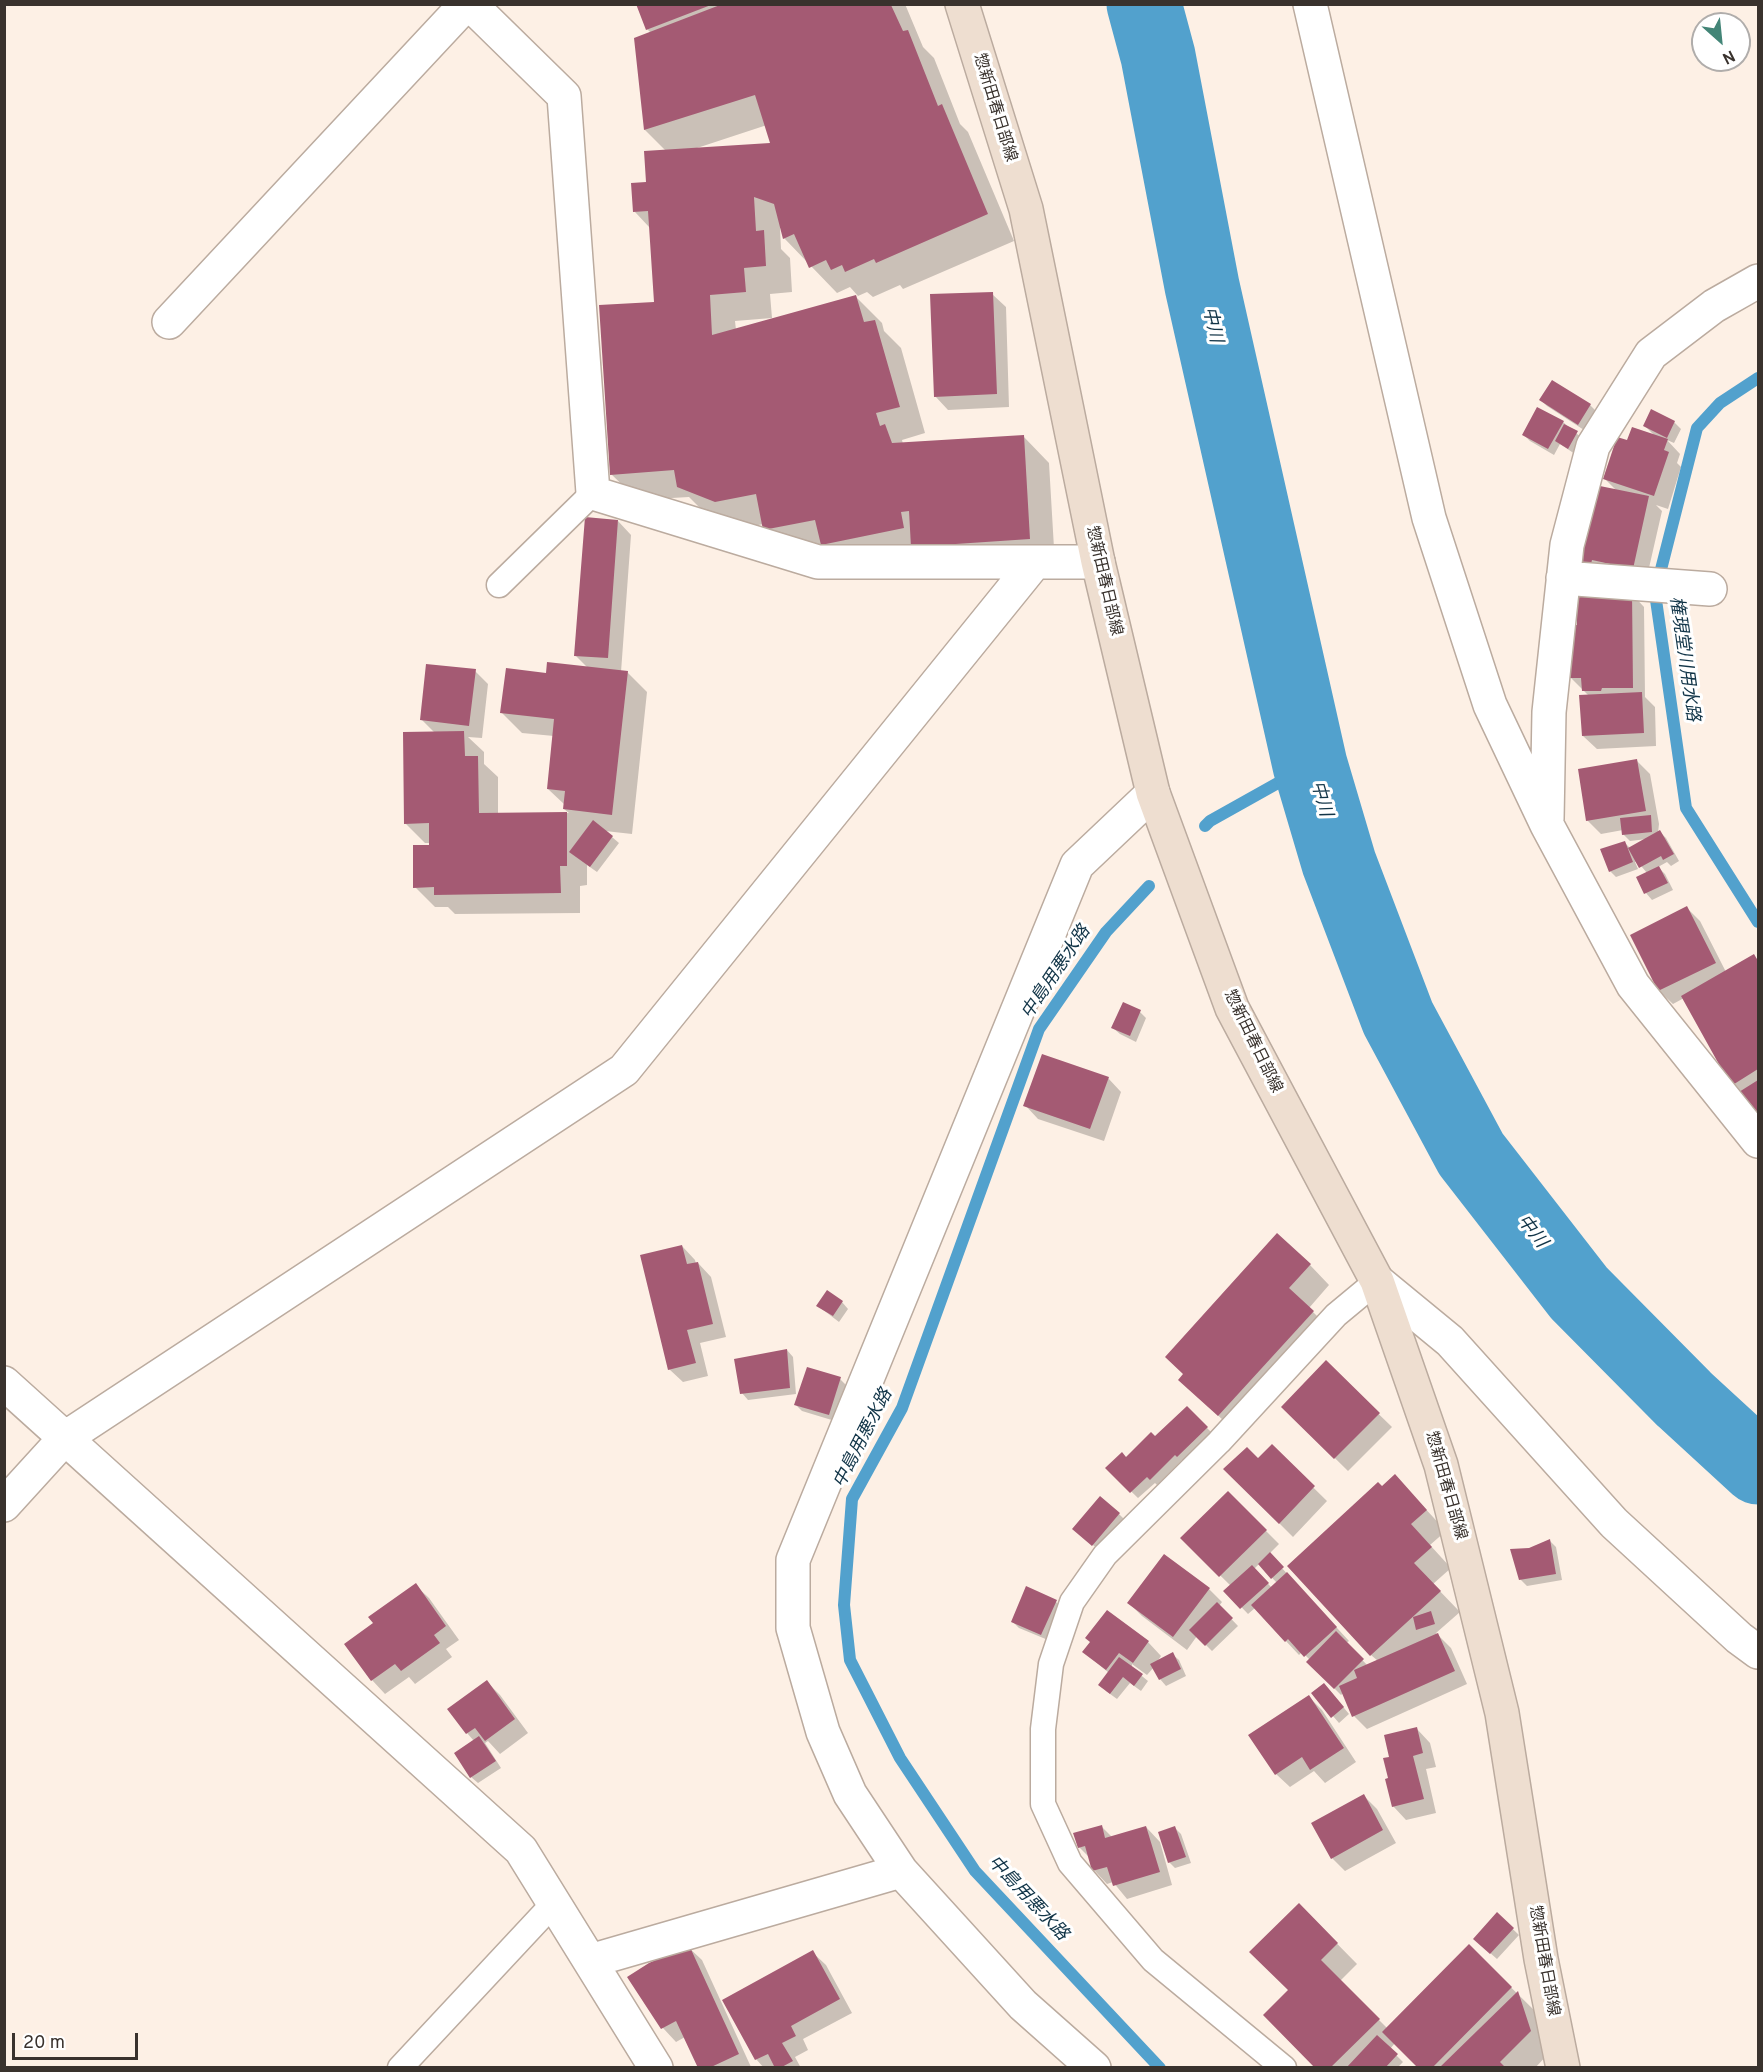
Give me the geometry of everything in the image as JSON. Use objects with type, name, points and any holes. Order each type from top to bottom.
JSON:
[{"type":"main road","name":"惣新田春日部線","points":[[962,4],[1026,209],[1098,562],[1153,793],[1232,1008],[1377,1281],[1442,1465],[1502,1713],[1541,1959],[1563,2067]]},
{"type":"street","points":[[169,322],[468,4],[564,96],[593,493],[818,562],[1098,562]]},
{"type":"street","points":[[1310,4],[1429,518],[1490,705],[1547,825],[1633,985],[1758,1141]]},
{"type":"street","points":[[1547,825],[1549,712],[1567,545],[1593,446],[1651,354],[1714,306],[1758,281]]},
{"type":"street","points":[[4,1505],[65,1438],[624,1070],[1035,562]]},
{"type":"street","points":[[1563,578],[1710,589]]},
{"type":"street","points":[[1094,2067],[1023,2005],[901,1870],[850,1794],[823,1732],[793,1628],[793,1560],[1077,865],[1153,793]]},
{"type":"street","points":[[1377,1281],[1450,1341],[1614,1523],[1739,1638],[1758,1652]]},
{"type":"street","points":[[4,1383],[521,1850],[656,2067]]},
{"type":"street","points":[[590,1961],[901,1870]]},
{"type":"lane","points":[[500,585],[593,493]]},
{"type":"lane","points":[[1284,2067],[1153,1960],[1070,1863],[1043,1804],[1043,1729],[1051,1664],[1072,1602],[1105,1555],[1219,1442],[1336,1315],[1377,1281]]},
{"type":"lane","points":[[400,2067],[554,1903]]},
{"type":"building","points":[[636,4],[711,4],[711,5],[646,30]]},
{"type":"building","points":[[720,5],[891,5],[903,31],[908,30],[938,106],[942,104],[988,214],[876,263],[874,259],[845,272],[842,265],[831,270],[826,260],[809,268],[794,234],[783,239],[774,204],[754,197],[756,231],[764,230],[766,266],[744,268],[746,292],[710,295],[712,335],[856,295],[864,322],[875,320],[900,407],[876,413],[880,426],[885,424],[892,443],[1024,435],[1030,539],[911,547],[909,511],[901,512],[904,528],[821,545],[815,520],[763,530],[756,494],[715,502],[677,487],[674,470],[610,475],[599,305],[654,302],[648,211],[633,212],[631,183],[646,182],[644,151],[770,143],[755,95],[644,130],[634,38]]},
{"type":"building","points":[[993,292],[997,394],[934,397],[930,294]]},
{"type":"building","points":[[1552,380],[1591,404],[1578,425],[1539,400]]},
{"type":"building","points":[[1537,407],[1564,421],[1548,449],[1522,435]]},
{"type":"building","points":[[1651,409],[1675,421],[1667,438],[1643,426]]},
{"type":"building","points":[[1564,424],[1578,431],[1568,449],[1555,441]]},
{"type":"building","points":[[1632,427],[1668,439],[1664,450],[1669,452],[1654,496],[1603,479],[1617,437],[1627,440]]},
{"type":"building","points":[[1595,485],[1649,496],[1633,569],[1592,560],[1591,564],[1579,561]]},
{"type":"building","points":[[585,517],[618,520],[608,658],[574,656]]},
{"type":"building","points":[[1632,592],[1633,688],[1602,688],[1601,691],[1582,691],[1581,678],[1569,678],[1569,625],[1577,625],[1577,593]]},
{"type":"building","points":[[547,662],[628,671],[612,815],[563,809],[565,791],[547,789],[554,719],[500,713],[506,668],[546,673]]},
{"type":"building","points":[[426,664],[476,669],[469,726],[420,720]]},
{"type":"building","points":[[1642,692],[1644,733],[1582,736],[1579,695]]},
{"type":"building","points":[[464,731],[465,756],[478,756],[479,813],[567,812],[567,866],[560,866],[561,893],[434,895],[434,887],[413,888],[413,845],[429,845],[429,823],[404,824],[403,732]]},
{"type":"building","points":[[1637,759],[1646,811],[1586,821],[1578,769]]},
{"type":"building","points":[[1651,815],[1652,832],[1622,835],[1620,818]]},
{"type":"building","points":[[593,820],[613,836],[590,867],[569,852]]},
{"type":"building","points":[[1660,830],[1674,854],[1663,860],[1661,856],[1639,868],[1628,848]]},
{"type":"building","points":[[1625,841],[1633,862],[1609,872],[1600,849]]},
{"type":"building","points":[[1659,866],[1668,883],[1644,894],[1636,877]]},
{"type":"building","points":[[1687,906],[1716,963],[1658,991],[1630,935]]},
{"type":"building","points":[[1754,954],[1758,961],[1758,1069],[1731,1086],[1681,996]]},
{"type":"building","points":[[1123,1002],[1141,1010],[1130,1036],[1111,1028]]},
{"type":"building","points":[[1042,1054],[1109,1077],[1090,1129],[1023,1106]]},
{"type":"building","points":[[1758,1080],[1758,1120],[1739,1092]]},
{"type":"building","points":[[1277,1233],[1311,1264],[1289,1288],[1314,1311],[1218,1416],[1178,1380],[1183,1374],[1165,1357]]},
{"type":"building","points":[[682,1245],[687,1264],[698,1262],[713,1324],[687,1330],[696,1363],[668,1370],[640,1255]]},
{"type":"building","points":[[827,1290],[843,1301],[833,1316],[816,1306]]},
{"type":"building","points":[[787,1349],[790,1388],[740,1394],[734,1359]]},
{"type":"building","points":[[1326,1360],[1380,1413],[1334,1459],[1281,1407]]},
{"type":"building","points":[[807,1367],[841,1377],[829,1415],[794,1405]]},
{"type":"building","points":[[1187,1406],[1208,1427],[1150,1480],[1147,1477],[1130,1493],[1105,1468],[1122,1452],[1126,1457],[1151,1432],[1155,1436]]},
{"type":"building","points":[[1272,1444],[1315,1486],[1279,1524],[1223,1469],[1247,1447],[1258,1458]]},
{"type":"building","points":[[1395,1474],[1427,1510],[1411,1524],[1432,1547],[1414,1563],[1441,1591],[1370,1656],[1287,1566],[1378,1482],[1382,1486]]},
{"type":"building","points":[[1228,1491],[1267,1530],[1219,1577],[1180,1538]]},
{"type":"building","points":[[1100,1496],[1120,1513],[1092,1546],[1072,1529]]},
{"type":"building","points":[[1550,1539],[1556,1574],[1519,1580],[1510,1549],[1529,1548]]},
{"type":"building","points":[[1270,1552],[1284,1567],[1271,1579],[1258,1564]]},
{"type":"building","points":[[1164,1554],[1210,1588],[1173,1637],[1127,1603]]},
{"type":"building","points":[[1252,1565],[1269,1583],[1240,1609],[1223,1591]]},
{"type":"building","points":[[1287,1572],[1337,1627],[1304,1657],[1288,1639],[1285,1642],[1251,1605]]},
{"type":"building","points":[[416,1583],[446,1626],[434,1635],[440,1643],[401,1671],[395,1664],[371,1681],[344,1644],[373,1623],[368,1617]]},
{"type":"building","points":[[1026,1586],[1057,1600],[1041,1635],[1011,1622]]},
{"type":"building","points":[[1217,1602],[1233,1618],[1205,1646],[1189,1630]]},
{"type":"building","points":[[1107,1610],[1149,1641],[1133,1663],[1119,1653],[1106,1670],[1082,1652],[1090,1642],[1085,1638]]},
{"type":"building","points":[[1431,1611],[1435,1624],[1416,1630],[1413,1617]]},
{"type":"building","points":[[1336,1631],[1364,1659],[1334,1689],[1306,1662]]},
{"type":"building","points":[[1438,1633],[1455,1671],[1352,1717],[1339,1686],[1357,1678],[1354,1670]]},
{"type":"building","points":[[1173,1652],[1181,1669],[1159,1680],[1150,1664]]},
{"type":"building","points":[[1119,1657],[1143,1674],[1134,1686],[1123,1677],[1110,1694],[1098,1685]]},
{"type":"building","points":[[487,1680],[515,1719],[485,1741],[475,1728],[466,1734],[447,1709]]},
{"type":"building","points":[[1324,1683],[1344,1707],[1331,1718],[1311,1693]]},
{"type":"building","points":[[1309,1695],[1344,1748],[1310,1770],[1302,1757],[1275,1775],[1248,1735]]},
{"type":"building","points":[[1417,1727],[1423,1753],[1413,1756],[1424,1799],[1392,1807],[1385,1779],[1388,1778],[1383,1758],[1389,1757],[1384,1735]]},
{"type":"building","points":[[479,1736],[496,1761],[470,1778],[454,1753]]},
{"type":"building","points":[[1364,1794],[1383,1830],[1331,1859],[1311,1823]]},
{"type":"building","points":[[1102,1825],[1105,1838],[1146,1826],[1160,1872],[1113,1886],[1107,1867],[1092,1871],[1085,1846],[1078,1848],[1073,1833]]},
{"type":"building","points":[[1175,1826],[1186,1857],[1168,1863],[1158,1832]]},
{"type":"building","points":[[1299,1903],[1338,1943],[1321,1960],[1380,2019],[1330,2068],[1315,2068],[1263,2015],[1288,1990],[1249,1952]]},
{"type":"building","points":[[1497,1912],[1514,1928],[1490,1954],[1473,1939]]},
{"type":"building","points":[[1469,1944],[1512,1987],[1432,2068],[1418,2068],[1382,2032]]},
{"type":"building","points":[[689,1945],[739,2054],[709,2068],[698,2068],[676,2021],[661,2029],[627,1977],[649,1963]]},
{"type":"building","points":[[813,1950],[840,1999],[791,2026],[796,2036],[782,2043],[793,2061],[780,2068],[775,2068],[768,2054],[755,2060],[722,2000]]},
{"type":"building","points":[[1518,1991],[1531,2031],[1500,2062],[1506,2068],[1439,2068]]},
{"type":"building","points":[[1377,2035],[1398,2054],[1385,2068],[1346,2068]]},
{"type":"waterway","name":"中川","points":[[1144,4],[1158,56],[1202,286],[1310,765],[1339,863],[1398,1018],[1471,1154],[1579,1293],[1684,1399],[1758,1467]]},
{"type":"waterway","name":"権現堂川用水路","points":[[1758,378],[1720,403],[1697,428],[1655,593],[1686,808],[1758,922]]},
{"type":"waterway","name":"中島用悪水路","points":[[1205,826],[1210,821],[1310,765]]},
{"type":"waterway","name":"中島用悪水路","points":[[1149,886],[1106,932],[1039,1029],[902,1408],[852,1499],[844,1605],[850,1660],[900,1758],[975,1871],[1160,2068]]}]
